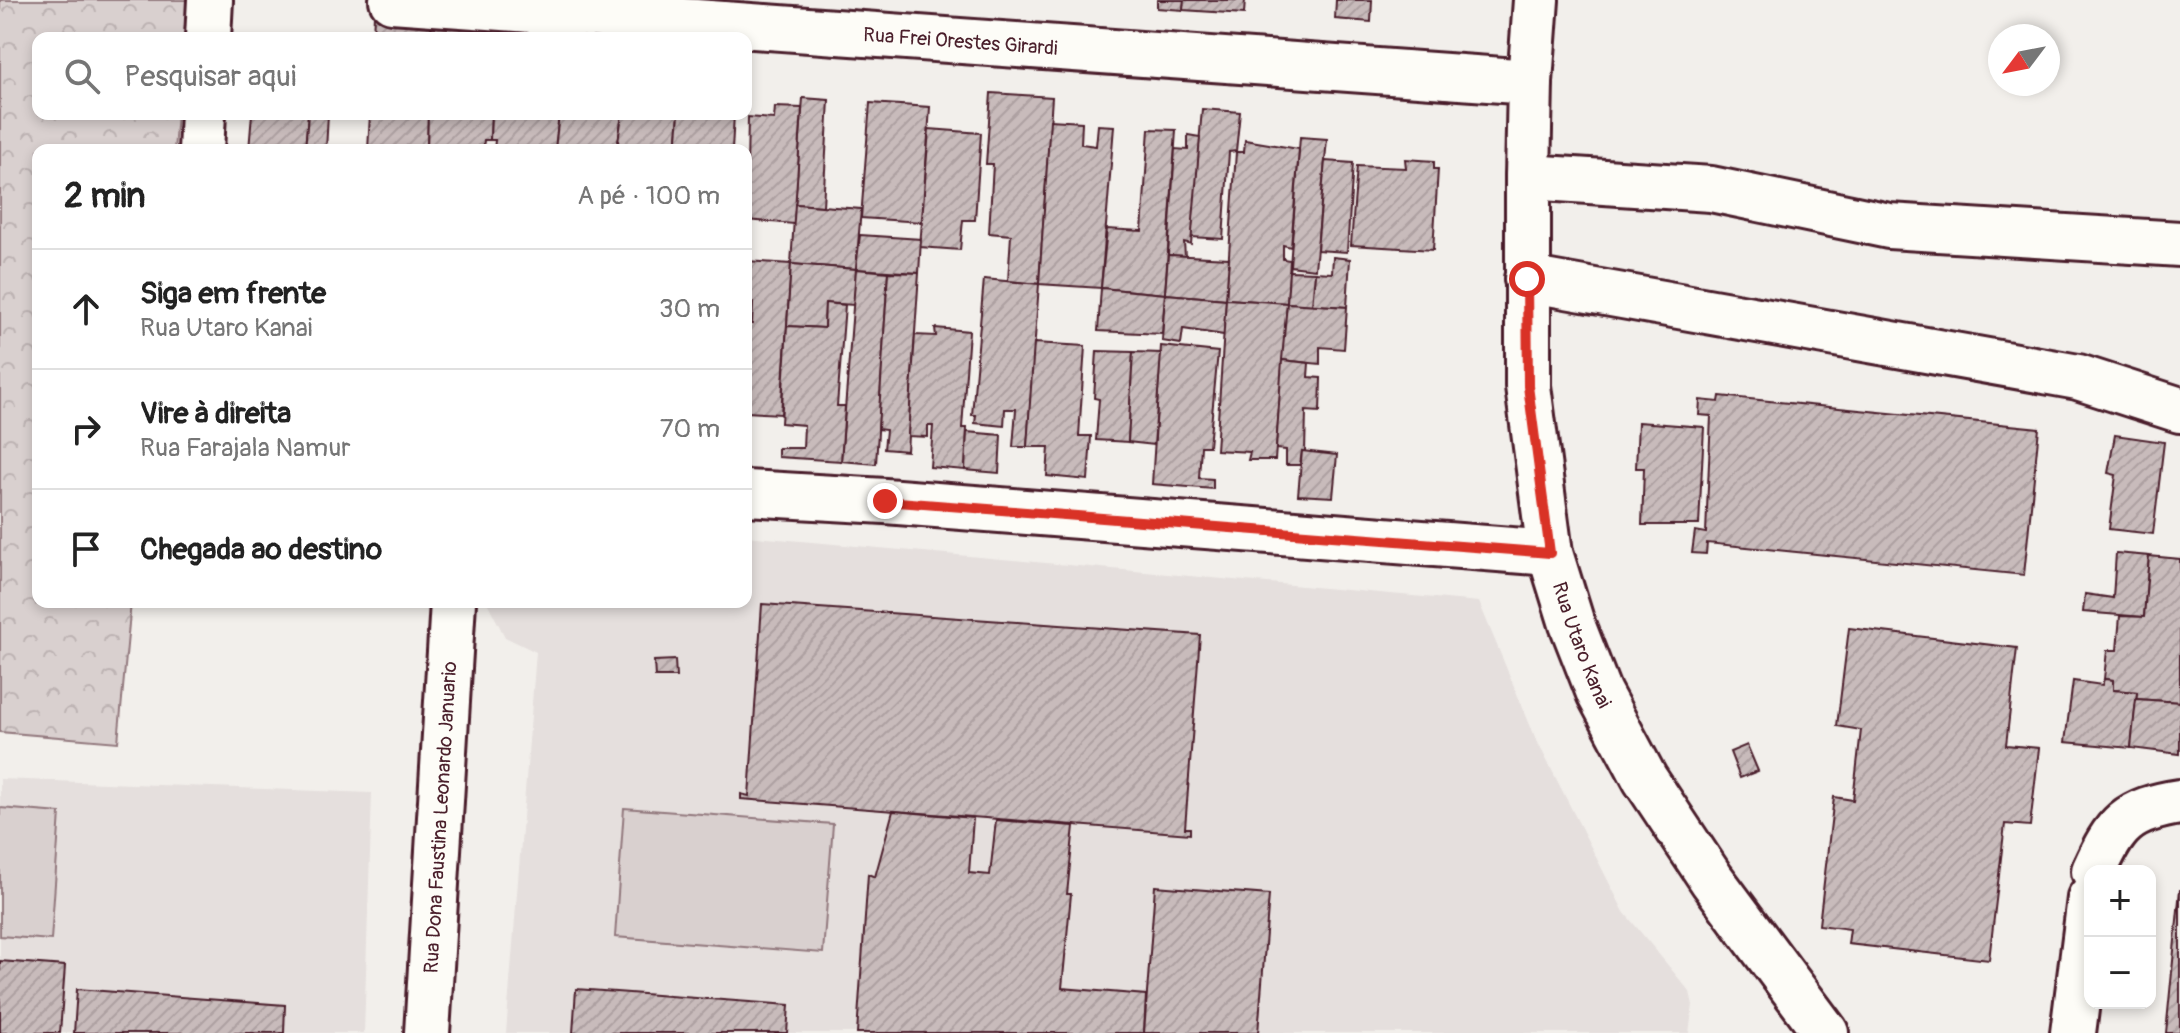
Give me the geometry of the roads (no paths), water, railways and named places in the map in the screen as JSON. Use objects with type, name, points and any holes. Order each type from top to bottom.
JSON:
[{"type":"street","points":[[208,32],[210,0]]},
{"type":"street","name":"Rua Frei Orestes Girardi","points":[[392,0],[1530,82]]},
{"type":"street","name":"Rua Utaro Kanai","points":[[1536,0],[1528,177],[1528,386],[1550,553],[1572,624],[1599,693],[1645,779],[1816,1030]]},
{"type":"street","points":[[201,144],[203,120]]},
{"type":"street","points":[[1528,177],[1711,189],[1889,226],[2180,244]]},
{"type":"street","points":[[1527,279],[2078,377],[2180,410]]},
{"type":"street","points":[[752,493],[1550,553]]},
{"type":"street","name":"Rua Dona Faustina Leonardo Januario","points":[[427,1033],[453,608]]},
{"type":"street","points":[[2097,865],[2110,836],[2128,819],[2155,805],[2180,802]]},
{"type":"street","points":[[2073,1033],[2085,937]]}]
